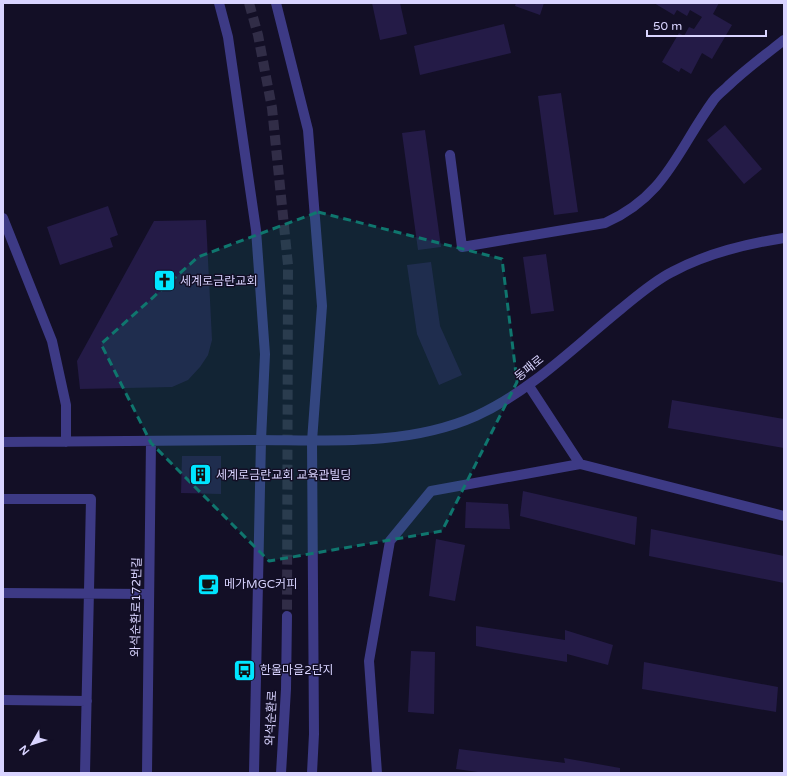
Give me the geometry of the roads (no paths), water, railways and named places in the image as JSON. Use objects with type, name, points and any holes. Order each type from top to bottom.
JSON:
[{"type":"street","points":[[219,3],[228,37],[256,230],[265,354],[261,440],[254,773]]},
{"type":"street","points":[[276,3],[308,130],[322,306],[312,441],[314,734],[312,773]]},
{"type":"street","points":[[450,155],[462,247],[605,223],[625,214],[643,201],[670,170],[713,100],[745,70],[784,40]]},
{"type":"street","points":[[3,218],[52,341],[66,405],[66,442]]},
{"type":"street","name":"동패로","points":[[261,440],[312,441],[398,436],[437,430],[474,417],[505,402],[529,386],[636,296],[670,273],[713,253],[756,242],[784,238]]},
{"type":"street","points":[[529,386],[580,464]]},
{"type":"street","points":[[3,442],[261,440]]},
{"type":"street","name":"와석순환로172번길","points":[[147,773],[151,441]]},
{"type":"street","points":[[377,773],[369,661],[390,541],[431,491],[580,464],[784,516]]},
{"type":"street","points":[[3,499],[91,499],[86,773]]},
{"type":"street","points":[[3,592],[149,594]]},
{"type":"street","name":"와석순환로","points":[[281,773],[286,689],[287,616]]},
{"type":"street","points":[[3,700],[87,701]]},
{"type":"tunnel","points":[[249,3],[258,35],[272,108],[288,265],[287,616]]},
{"type":"place","name":"세계로금란교회","points":[[165,281]]},
{"type":"place","name":"세계로금란교회 교육관빌딩","points":[[201,475]]},
{"type":"place","name":"메가MGC커피","points":[[208,584]]},
{"type":"place","name":"한울마을2단지","points":[[244,670]]}]
